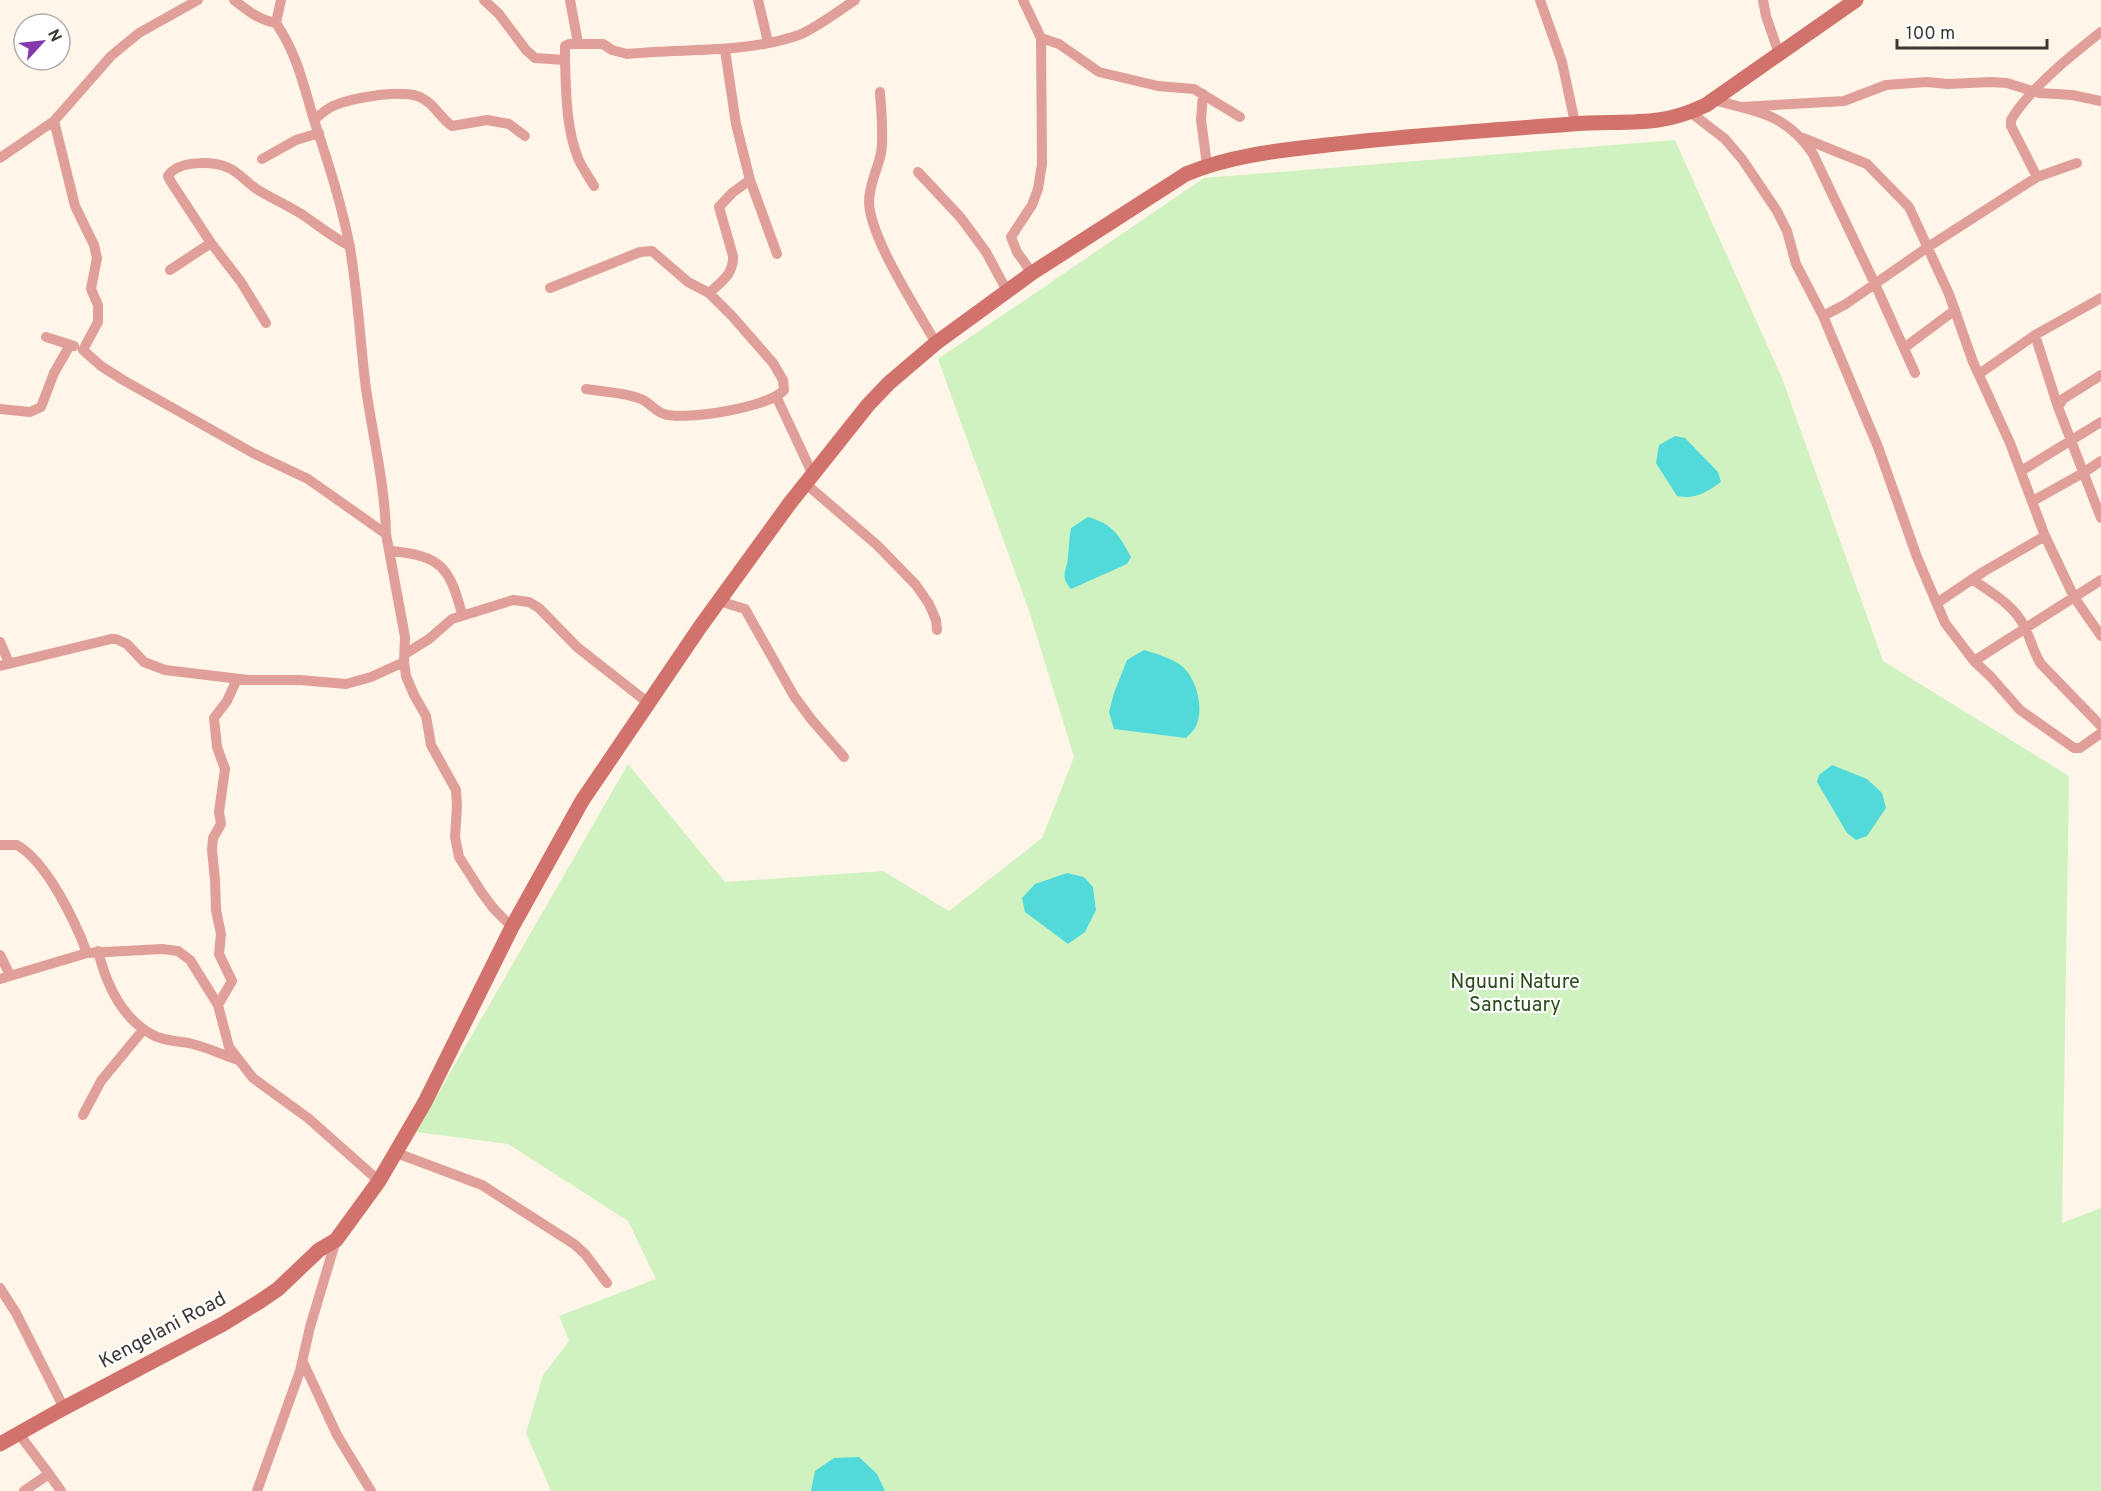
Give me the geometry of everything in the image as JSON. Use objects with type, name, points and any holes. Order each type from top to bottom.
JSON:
[{"type":"main road","name":"Kengelani Road","points":[[0,1444],[259,1302],[279,1289],[320,1250],[336,1240],[379,1181],[394,1152],[426,1102],[512,927],[582,801],[647,702],[810,479],[879,392],[936,343],[1032,273],[1186,174],[1207,165],[1227,159],[1316,146],[1575,123],[1658,120],[1690,112],[1713,100],[1856,0]]},
{"type":"street","points":[[0,158],[54,121],[111,56],[140,33],[198,0]]},
{"type":"street","points":[[234,0],[254,16],[276,23],[299,66],[350,246],[368,404],[386,504],[386,534],[405,637],[404,658],[410,687],[426,716],[431,746],[456,790],[455,837],[459,857],[494,909],[512,927]]},
{"type":"street","points":[[276,23],[280,0]]},
{"type":"street","points":[[484,0],[500,14],[526,50],[535,58],[565,60]]},
{"type":"street","points":[[570,0],[579,43]]},
{"type":"street","points":[[758,0],[768,42]]},
{"type":"street","points":[[594,186],[579,160],[573,143],[567,111],[565,46],[579,43],[603,44],[617,52],[627,54],[725,50],[797,36],[855,0]]},
{"type":"street","points":[[1023,0],[1041,38],[1043,129],[1040,179],[1032,205],[1011,237],[1017,252],[1032,273]]},
{"type":"street","points":[[1540,0],[1562,62],[1575,123]]},
{"type":"street","points":[[1763,0],[1779,54]]},
{"type":"street","points":[[2037,177],[2010,122],[2012,117],[2034,92],[2077,51],[2101,32]]},
{"type":"street","points":[[1041,38],[1059,44],[1099,72],[1158,86],[1186,87],[1203,94],[1240,117]]},
{"type":"street","points":[[725,50],[736,124],[750,180],[777,255]]},
{"type":"street","points":[[1741,107],[1844,101],[1886,86],[1927,82],[2007,83],[2034,92],[2072,95],[2101,101]]},
{"type":"street","points":[[880,92],[882,148],[871,184],[870,208],[879,237],[898,277],[936,343]]},
{"type":"street","points":[[314,120],[326,110],[345,102],[367,97],[407,94],[417,96],[431,104],[452,126],[487,120],[509,124],[525,136]]},
{"type":"street","points":[[1203,94],[1201,120],[1207,165]]},
{"type":"street","points":[[1713,100],[1777,119],[1803,138],[1867,164],[1904,199],[1955,310],[1979,374],[2033,501],[2044,536],[2074,597],[2101,636]]},
{"type":"street","points":[[1690,112],[1725,139],[1742,159],[1766,192],[1787,231],[1796,264],[1823,316],[1878,447],[1917,557],[1945,623],[1974,661],[2020,710],[2074,748],[2080,748],[2101,733]]},
{"type":"street","points":[[54,121],[75,206],[94,245],[97,258],[91,289],[99,310],[98,322],[83,350]]},
{"type":"street","points":[[262,159],[296,140],[319,133]]},
{"type":"street","points":[[1803,138],[1813,154],[1875,284],[1915,373]]},
{"type":"street","points":[[1823,316],[2037,177],[2077,163]]},
{"type":"street","points":[[267,323],[171,182],[168,176],[172,171],[184,166],[200,164],[226,167],[235,171],[258,190],[304,216],[330,237],[350,246]]},
{"type":"street","points":[[918,172],[967,226],[986,252],[1007,291]]},
{"type":"street","points":[[709,293],[728,276],[733,264],[731,246],[719,207],[732,193],[750,180]]},
{"type":"street","points":[[170,270],[211,243]]},
{"type":"street","points":[[549,288],[645,250],[652,251],[688,282],[709,293],[773,363],[784,385],[784,390],[776,396],[724,412],[699,416],[662,414],[643,399],[586,389]]},
{"type":"street","points":[[1979,374],[2036,335],[2101,298]]},
{"type":"street","points":[[1904,348],[1955,310]]},
{"type":"street","points":[[2036,335],[2058,406],[2101,518]]},
{"type":"street","points":[[46,337],[83,350],[101,366],[123,380],[253,453],[317,484],[386,534]]},
{"type":"street","points":[[0,409],[30,412],[41,406],[54,373],[70,345]]},
{"type":"street","points":[[2058,406],[2064,399],[2101,375]]},
{"type":"street","points":[[776,396],[810,479],[916,585],[929,604],[936,620],[937,630]]},
{"type":"street","points":[[2021,471],[2101,422]]},
{"type":"street","points":[[2033,501],[2101,461]]},
{"type":"street","points":[[1937,603],[2044,536]]},
{"type":"street","points":[[390,552],[413,553],[445,569],[451,578],[462,614]]},
{"type":"street","points":[[1972,579],[2007,603],[2026,628],[2034,654],[2041,664],[2101,726]]},
{"type":"street","points":[[1974,661],[2101,580]]},
{"type":"street","points":[[0,642],[4,664],[103,639],[116,639],[127,644],[144,662],[157,668],[237,679],[346,684],[371,677],[404,658],[442,626],[462,614],[513,600],[529,602],[539,608],[577,647],[647,702]]},
{"type":"street","points":[[719,601],[745,609],[794,696],[844,757]]},
{"type":"street","points":[[218,1005],[232,981],[219,954],[221,934],[216,910],[212,843],[221,826],[219,812],[225,770],[217,747],[214,718],[237,679]]},
{"type":"street","points":[[0,845],[17,845],[36,861],[66,905],[114,995],[143,1030],[165,1040],[208,1048],[238,1060]]},
{"type":"street","points":[[0,955],[5,977],[93,952],[172,949],[182,953],[197,971],[218,1005],[226,1040],[238,1060],[259,1083],[308,1118],[379,1181]]},
{"type":"street","points":[[83,1115],[101,1081],[143,1030]]},
{"type":"street","points":[[394,1152],[482,1185],[574,1244],[585,1254],[607,1283]]},
{"type":"street","points":[[257,1491],[303,1362],[310,1327],[336,1240]]},
{"type":"street","points":[[0,1288],[16,1313],[64,1407]]},
{"type":"street","points":[[303,1362],[341,1443],[371,1491]]},
{"type":"street","points":[[19,1434],[61,1491]]},
{"type":"street","points":[[24,1491],[49,1474]]},
{"type":"green space","name":"Nguuni Nature Sanctuary","points":[[1675,140],[1782,378],[1883,661],[2069,776],[2062,1223],[2101,1208],[2101,1491],[551,1491],[526,1433],[543,1375],[569,1341],[559,1316],[656,1279],[628,1221],[508,1144],[416,1132],[628,764],[725,882],[883,871],[949,911],[1042,838],[1074,757],[1029,611],[938,359],[1204,178]]},
{"type":"water","points":[[1675,436],[1685,438],[1718,472],[1721,482],[1695,496],[1677,496],[1656,463],[1659,445]]},
{"type":"water","points":[[1088,517],[1104,523],[1114,531],[1131,557],[1127,564],[1071,589],[1065,580],[1065,573],[1071,528]]},
{"type":"water","points":[[1144,650],[1179,664],[1188,673],[1196,687],[1199,704],[1198,721],[1186,738],[1114,729],[1109,712],[1114,693],[1127,660]]},
{"type":"water","points":[[1832,765],[1867,779],[1882,793],[1886,808],[1867,836],[1856,840],[1847,833],[1817,782],[1819,775]]},
{"type":"water","points":[[1067,873],[1084,877],[1093,887],[1096,910],[1085,932],[1068,944],[1025,912],[1022,898],[1035,884]]},
{"type":"water","points":[[859,1457],[877,1474],[885,1491],[811,1491],[815,1471],[834,1458]]}]
